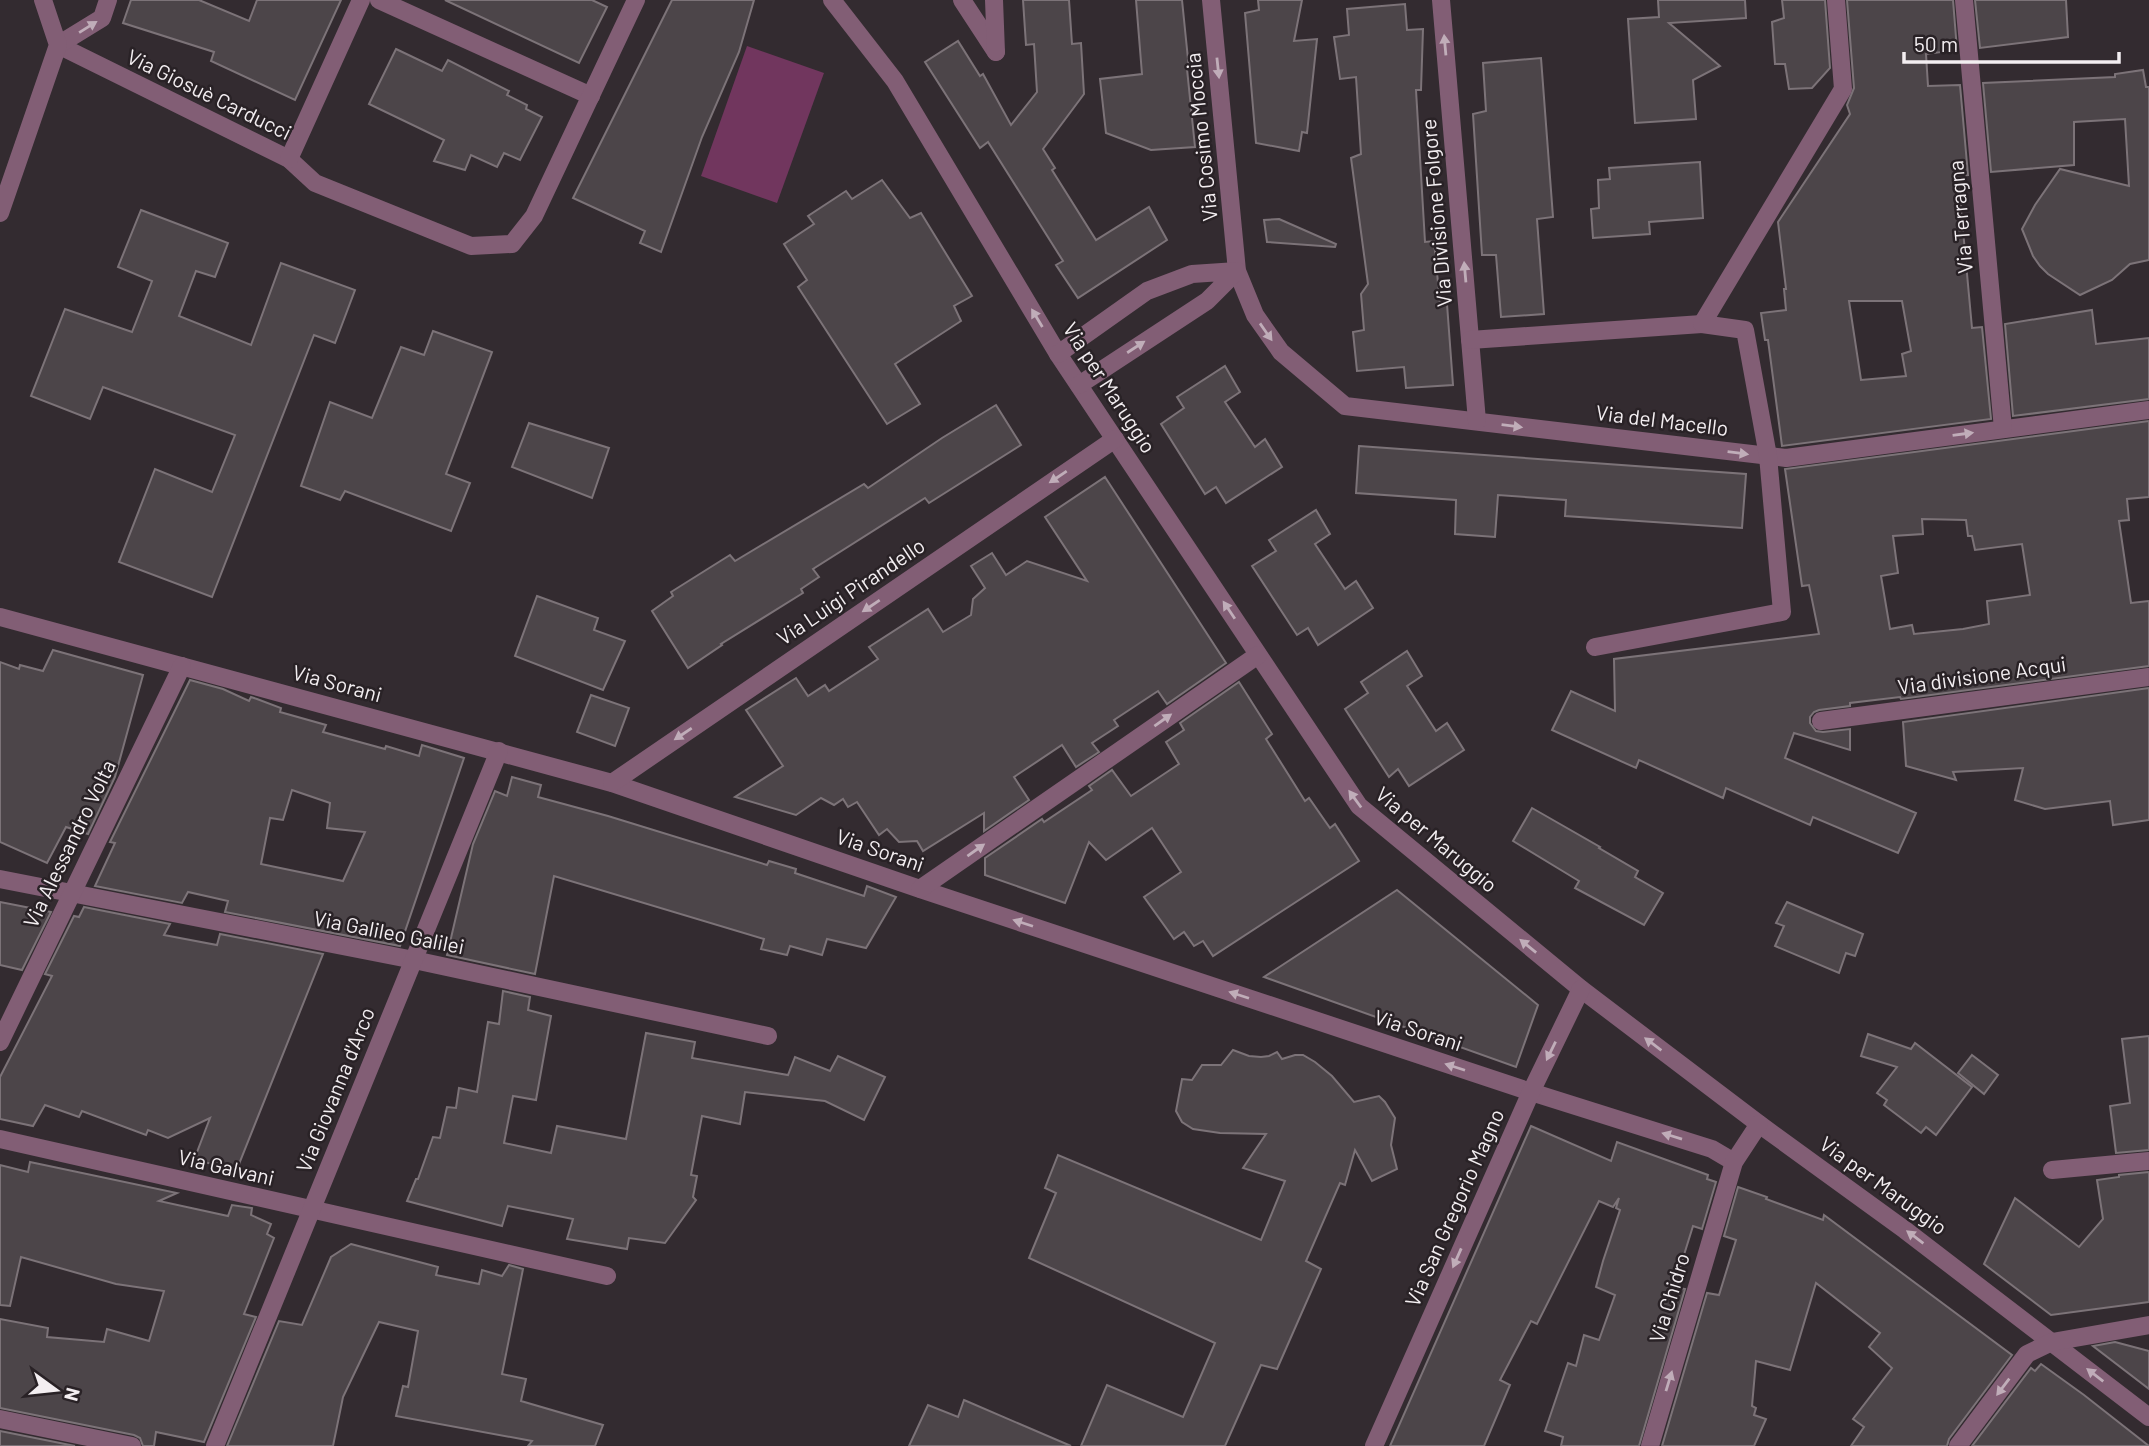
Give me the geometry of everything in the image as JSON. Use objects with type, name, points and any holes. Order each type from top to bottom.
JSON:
[{"type":"street","points":[[0,213],[58,46],[43,0]]},
{"type":"street","points":[[58,46],[102,18],[108,0]]},
{"type":"street","points":[[289,159],[361,0]]},
{"type":"street","points":[[379,0],[591,96]]},
{"type":"street","name":"Via Giosuè Carducci","points":[[58,46],[289,159],[314,183],[471,246],[512,244],[534,216],[636,0]]},
{"type":"street","name":"Via per Maruggio","points":[[832,0],[895,81],[1059,354],[1359,806],[1581,989],[1905,1230],[2149,1417]]},
{"type":"street","points":[[962,0],[996,52],[994,0]]},
{"type":"street","name":"Via Cosimo Moccia","points":[[1211,0],[1237,271]]},
{"type":"street","name":"Via Divisione Folgore","points":[[1441,0],[1477,421]]},
{"type":"street","points":[[1702,324],[1843,89],[1836,0]]},
{"type":"street","name":"Via Terragna","points":[[1964,0],[2003,429]]},
{"type":"street","points":[[1059,354],[1147,291],[1192,274],[1237,271]]},
{"type":"street","points":[[1079,385],[1207,301],[1237,271]]},
{"type":"street","name":"Via del Macello","points":[[1237,271],[1255,315],[1280,352],[1345,406],[1786,458],[2149,410]]},
{"type":"street","points":[[1470,340],[1702,324],[1745,330],[1768,456],[1782,612],[1595,647]]},
{"type":"street","name":"Via Luigi Pirandello","points":[[612,783],[1115,439]]},
{"type":"street","name":"Via Sorani","points":[[0,617],[612,783],[1531,1093],[1712,1149],[1734,1163]]},
{"type":"street","points":[[920,889],[1258,655]]},
{"type":"street","name":"Via Alessandro Volta","points":[[0,1042],[181,666]]},
{"type":"street","name":"Via divisione Acqui","points":[[1821,721],[2149,677]]},
{"type":"street","name":"Via Giovanna d'Arco","points":[[215,1446],[499,751]]},
{"type":"street","name":"Via Galileo Galilei","points":[[0,878],[414,960],[768,1036]]},
{"type":"street","name":"Via San Gregorio Magno","points":[[1374,1446],[1531,1093],[1581,989]]},
{"type":"street","name":"Via Chidro","points":[[1650,1446],[1734,1163],[1759,1124]]},
{"type":"street","name":"Via Galvani","points":[[0,1139],[607,1276]]},
{"type":"street","points":[[2052,1170],[2149,1161]]},
{"type":"street","points":[[1958,1446],[2027,1354],[2052,1342],[2148,1326]]},
{"type":"street","points":[[0,1419],[132,1446]]},
{"type":"shaded area","points":[[747,46],[824,73],[777,203],[701,176]]},
{"type":"building","points":[[131,0],[199,0],[249,21],[257,0],[341,0],[295,100],[211,61],[214,52],[123,23]]},
{"type":"building","points":[[445,0],[592,0],[607,7],[579,63]]},
{"type":"building","points":[[672,0],[754,0],[739,52],[702,137],[661,252],[640,243],[645,231],[573,198]]},
{"type":"building","points":[[1023,0],[1069,0],[1072,44],[1081,43],[1084,94],[1043,149],[1055,168],[1052,170],[1096,240],[1149,207],[1167,240],[1078,298],[1056,265],[1063,261],[988,142],[980,148],[925,62],[958,41],[980,76],[983,74],[1011,125],[1037,92],[1034,44],[1026,45]]},
{"type":"building","points":[[1136,0],[1182,0],[1195,147],[1151,150],[1106,133],[1100,79],[1142,74]]},
{"type":"building","points":[[1258,0],[1302,0],[1294,41],[1317,39],[1307,133],[1302,132],[1299,151],[1256,143],[1245,13],[1259,10]]},
{"type":"building","points":[[1658,0],[1745,0],[1746,18],[1669,23],[1720,66],[1693,80],[1696,119],[1635,123],[1628,19],[1659,17]]},
{"type":"building","points":[[1782,0],[1825,0],[1830,68],[1812,88],[1789,89],[1785,64],[1775,64],[1772,22],[1784,18]]},
{"type":"building","points":[[1847,0],[1953,0],[1957,50],[1926,54],[1928,86],[1960,85],[1968,175],[1958,176],[1972,328],[1982,327],[1991,419],[1782,446],[1768,340],[1765,340],[1761,313],[1786,310],[1778,222],[1850,114],[1847,105],[1854,88]],"holes":[[[1849,301],[1902,301],[1911,351],[1902,354],[1906,376],[1861,380]]]},
{"type":"building","points":[[1975,0],[2066,0],[2068,37],[1980,48]]},
{"type":"building","points":[[1405,4],[1407,30],[1423,29],[1421,90],[1416,90],[1425,242],[1434,241],[1440,304],[1447,304],[1453,385],[1406,388],[1404,367],[1357,371],[1353,332],[1364,330],[1361,294],[1368,284],[1351,158],[1361,154],[1356,77],[1340,79],[1334,37],[1349,35],[1347,9]]},
{"type":"building","points":[[396,49],[442,71],[448,60],[509,91],[507,95],[527,105],[526,109],[542,117],[520,160],[504,153],[497,167],[471,155],[465,170],[434,161],[444,140],[369,104]]},
{"type":"building","points":[[1541,58],[1553,217],[1537,219],[1544,314],[1501,317],[1496,255],[1482,255],[1473,114],[1486,111],[1483,63]]},
{"type":"building","points":[[2143,70],[2146,87],[2149,87],[2149,260],[2130,264],[2112,280],[2080,295],[2040,266],[2022,229],[2060,169],[2129,186],[2125,119],[2074,122],[2074,165],[1991,172],[1983,83],[2115,77],[2115,74]]},
{"type":"building","points":[[1700,162],[1703,218],[1649,222],[1650,234],[1593,238],[1591,209],[1599,208],[1598,180],[1610,179],[1609,168]]},
{"type":"building","points":[[882,180],[910,218],[921,213],[972,296],[954,306],[961,321],[895,364],[920,404],[887,424],[798,287],[807,280],[784,244],[814,224],[808,216],[846,191],[852,199]]},
{"type":"building","points":[[141,210],[228,243],[215,277],[196,271],[179,316],[251,345],[281,263],[355,290],[335,343],[314,335],[212,597],[119,562],[155,469],[212,492],[235,435],[103,387],[90,419],[31,396],[65,309],[132,332],[152,281],[118,267]]},
{"type":"building","points":[[1279,219],[1336,244],[1335,247],[1267,242],[1264,220]]},
{"type":"building","points":[[2092,310],[2096,344],[2149,338],[2149,399],[2013,416],[2005,324]]},
{"type":"building","points":[[433,331],[492,352],[446,474],[470,483],[451,531],[345,491],[340,500],[301,486],[330,402],[372,418],[401,347],[424,355]]},
{"type":"building","points":[[1225,366],[1240,392],[1225,402],[1255,447],[1265,439],[1282,467],[1226,503],[1216,487],[1205,494],[1161,424],[1184,408],[1177,397]]},
{"type":"building","points":[[996,405],[1021,445],[929,503],[925,498],[813,569],[819,577],[801,589],[803,593],[688,668],[652,611],[673,596],[671,592],[730,555],[735,561],[864,484],[868,488]]},
{"type":"building","points":[[2149,421],[2149,497],[2127,499],[2129,520],[2119,521],[2131,603],[2149,601],[2149,666],[1901,699],[1850,703],[1850,706],[1814,712],[1810,723],[1816,731],[1850,729],[1850,750],[1794,733],[1785,758],[1916,813],[1898,853],[1813,817],[1810,825],[1726,788],[1723,798],[1639,760],[1636,768],[1552,730],[1571,691],[1615,711],[1614,659],[1819,634],[1809,585],[1802,586],[1785,469]],"holes":[[[1922,519],[1966,520],[1968,536],[1972,536],[1975,550],[2022,544],[2030,595],[1987,601],[1989,624],[1914,634],[1912,625],[1890,629],[1881,576],[1898,573],[1893,536],[1923,534]]]},
{"type":"building","points":[[529,423],[609,448],[592,498],[512,467]]},
{"type":"building","points":[[1359,446],[1746,474],[1742,528],[1565,516],[1566,500],[1498,495],[1495,537],[1455,534],[1456,500],[1356,493]]},
{"type":"building","points":[[1105,477],[1226,663],[1167,704],[1158,691],[1114,720],[1118,726],[1092,743],[1099,752],[1076,767],[1062,745],[1014,777],[1029,800],[984,831],[984,813],[923,851],[917,841],[899,842],[887,829],[879,835],[857,802],[848,807],[843,799],[834,805],[821,798],[796,815],[735,797],[783,766],[746,710],[796,678],[808,696],[825,685],[829,691],[878,659],[869,647],[928,609],[943,632],[971,615],[973,599],[985,588],[971,566],[992,553],[1006,575],[1027,561],[1087,581],[1045,517]]},
{"type":"building","points":[[1316,510],[1330,534],[1315,544],[1345,589],[1356,581],[1373,608],[1318,645],[1308,628],[1297,635],[1252,566],[1276,551],[1269,540]]},
{"type":"building","points":[[537,596],[598,618],[594,630],[625,641],[603,690],[515,656]]},
{"type":"building","points":[[53,650],[143,675],[115,777],[88,834],[66,827],[47,863],[0,842],[0,662],[19,669],[20,665],[43,671]]},
{"type":"building","points":[[1407,651],[1422,676],[1407,686],[1436,731],[1447,723],[1464,750],[1409,786],[1398,769],[1389,777],[1345,709],[1368,693],[1361,682]]},
{"type":"building","points":[[190,680],[223,689],[249,701],[251,697],[281,708],[280,712],[326,725],[323,732],[419,756],[422,745],[464,758],[400,946],[225,912],[228,901],[188,892],[182,903],[95,886],[115,843],[110,842]],"holes":[[[292,790],[330,803],[327,828],[365,832],[343,881],[261,864],[270,818],[283,820]]]},
{"type":"building","points":[[1239,682],[1272,734],[1266,739],[1305,801],[1309,798],[1330,828],[1335,824],[1359,861],[1213,956],[1203,941],[1194,946],[1184,932],[1174,939],[1144,897],[1181,872],[1152,828],[1106,860],[1089,842],[1065,903],[985,875],[985,858],[1042,819],[1044,822],[1092,790],[1089,786],[1112,770],[1131,796],[1179,764],[1166,742],[1184,730],[1180,723]]},
{"type":"building","points":[[2149,688],[2149,820],[2113,825],[2110,801],[2045,809],[2015,800],[2023,768],[1953,772],[1956,780],[1906,766],[1903,722]]},
{"type":"building","points":[[591,695],[629,708],[615,746],[577,732]]},
{"type":"building","points":[[512,777],[541,785],[538,797],[767,865],[769,861],[796,869],[795,873],[864,896],[867,886],[896,897],[866,948],[827,939],[822,955],[790,946],[787,955],[761,949],[764,939],[554,876],[535,974],[447,955],[473,844],[495,791],[507,796]]},
{"type":"building","points":[[1532,808],[1638,871],[1635,877],[1663,893],[1644,925],[1575,888],[1579,881],[1513,841]]},
{"type":"building","points":[[1397,890],[1538,1005],[1516,1067],[1264,977]]},
{"type":"building","points":[[0,902],[51,912],[22,970],[0,965]]},
{"type":"building","points":[[1787,902],[1863,934],[1855,956],[1846,953],[1839,973],[1775,946],[1784,926],[1776,923]]},
{"type":"building","points":[[84,907],[170,924],[164,935],[217,945],[220,934],[323,954],[237,1169],[194,1160],[210,1118],[168,1138],[148,1130],[146,1135],[82,1111],[79,1117],[45,1105],[33,1126],[0,1119],[0,1077],[52,976],[45,974],[74,916],[79,917]]},
{"type":"building","points":[[503,991],[530,997],[528,1010],[551,1016],[536,1100],[513,1096],[504,1143],[551,1153],[557,1126],[626,1139],[646,1033],[695,1042],[692,1058],[788,1075],[795,1057],[830,1071],[838,1056],[885,1077],[864,1120],[825,1101],[745,1092],[740,1124],[702,1116],[691,1175],[697,1176],[693,1197],[696,1200],[665,1243],[629,1238],[627,1249],[567,1239],[573,1219],[508,1206],[502,1226],[407,1201],[433,1137],[440,1138],[447,1107],[456,1108],[459,1088],[477,1092],[488,1022],[499,1024]]},
{"type":"building","points":[[1868,1034],[1911,1049],[1915,1043],[1972,1087],[1936,1135],[1926,1127],[1921,1133],[1884,1105],[1887,1100],[1877,1093],[1897,1067],[1861,1056]]},
{"type":"building","points":[[2149,1036],[2149,1150],[2116,1153],[2110,1106],[2130,1103],[2122,1039]]},
{"type":"building","points":[[1233,1050],[1261,1057],[1277,1052],[1282,1059],[1303,1055],[1332,1076],[1354,1102],[1379,1096],[1395,1118],[1391,1145],[1397,1169],[1372,1181],[1355,1150],[1345,1185],[1340,1183],[1306,1261],[1321,1269],[1277,1369],[1261,1365],[1225,1446],[1081,1446],[1107,1385],[1183,1417],[1215,1343],[1029,1258],[1056,1193],[1045,1188],[1058,1155],[1261,1240],[1285,1181],[1243,1168],[1266,1134],[1220,1133],[1193,1129],[1182,1122],[1176,1111],[1182,1079],[1192,1080],[1202,1065],[1221,1065]]},
{"type":"building","points":[[1972,1055],[1998,1075],[1984,1094],[1958,1073]]},
{"type":"building","points":[[1531,1126],[1611,1161],[1617,1142],[1708,1175],[1707,1179],[1716,1182],[1702,1229],[1693,1226],[1674,1287],[1685,1289],[1639,1446],[1561,1446],[1563,1437],[1545,1431],[1568,1363],[1576,1366],[1584,1335],[1599,1340],[1615,1295],[1596,1287],[1620,1210],[1616,1208],[1619,1198],[1613,1207],[1599,1201],[1537,1324],[1531,1321],[1500,1380],[1510,1385],[1484,1446],[1390,1446]]},
{"type":"building","points":[[30,1162],[177,1193],[159,1201],[228,1216],[232,1205],[252,1208],[251,1215],[271,1224],[267,1234],[274,1238],[244,1314],[256,1317],[204,1442],[156,1432],[154,1446],[143,1446],[140,1438],[134,1435],[0,1408],[0,1319],[48,1328],[47,1337],[104,1342],[107,1329],[149,1341],[164,1291],[116,1284],[21,1257],[10,1306],[0,1305],[0,1165],[28,1172]]},
{"type":"building","points":[[2149,1172],[2149,1302],[2051,1315],[1984,1264],[2015,1198],[2079,1247],[2103,1219],[2097,1180]]},
{"type":"building","points":[[1738,1187],[1823,1220],[1824,1215],[2012,1355],[1949,1439],[1947,1446],[1851,1446],[1864,1427],[1853,1419],[1892,1368],[1869,1347],[1880,1333],[1816,1283],[1790,1370],[1756,1361],[1752,1406],[1756,1408],[1754,1415],[1766,1419],[1754,1446],[1662,1446],[1707,1293],[1719,1295],[1736,1240],[1724,1236]]},
{"type":"building","points":[[351,1244],[438,1267],[436,1275],[479,1284],[482,1270],[502,1276],[509,1265],[523,1269],[502,1374],[526,1379],[521,1401],[603,1425],[595,1446],[528,1446],[532,1441],[396,1416],[403,1386],[408,1387],[418,1331],[379,1322],[343,1397],[333,1446],[227,1446],[279,1321],[302,1325],[331,1257]]},
{"type":"building","points":[[2115,1342],[2149,1351],[2149,1389],[2093,1346]]},
{"type":"building","points":[[2041,1364],[2149,1446],[1972,1446],[2031,1368],[2035,1371]]},
{"type":"building","points":[[964,1400],[1071,1446],[909,1446],[928,1405],[958,1417]]},
{"type":"building","points":[[0,1431],[75,1446],[0,1446]]}]
